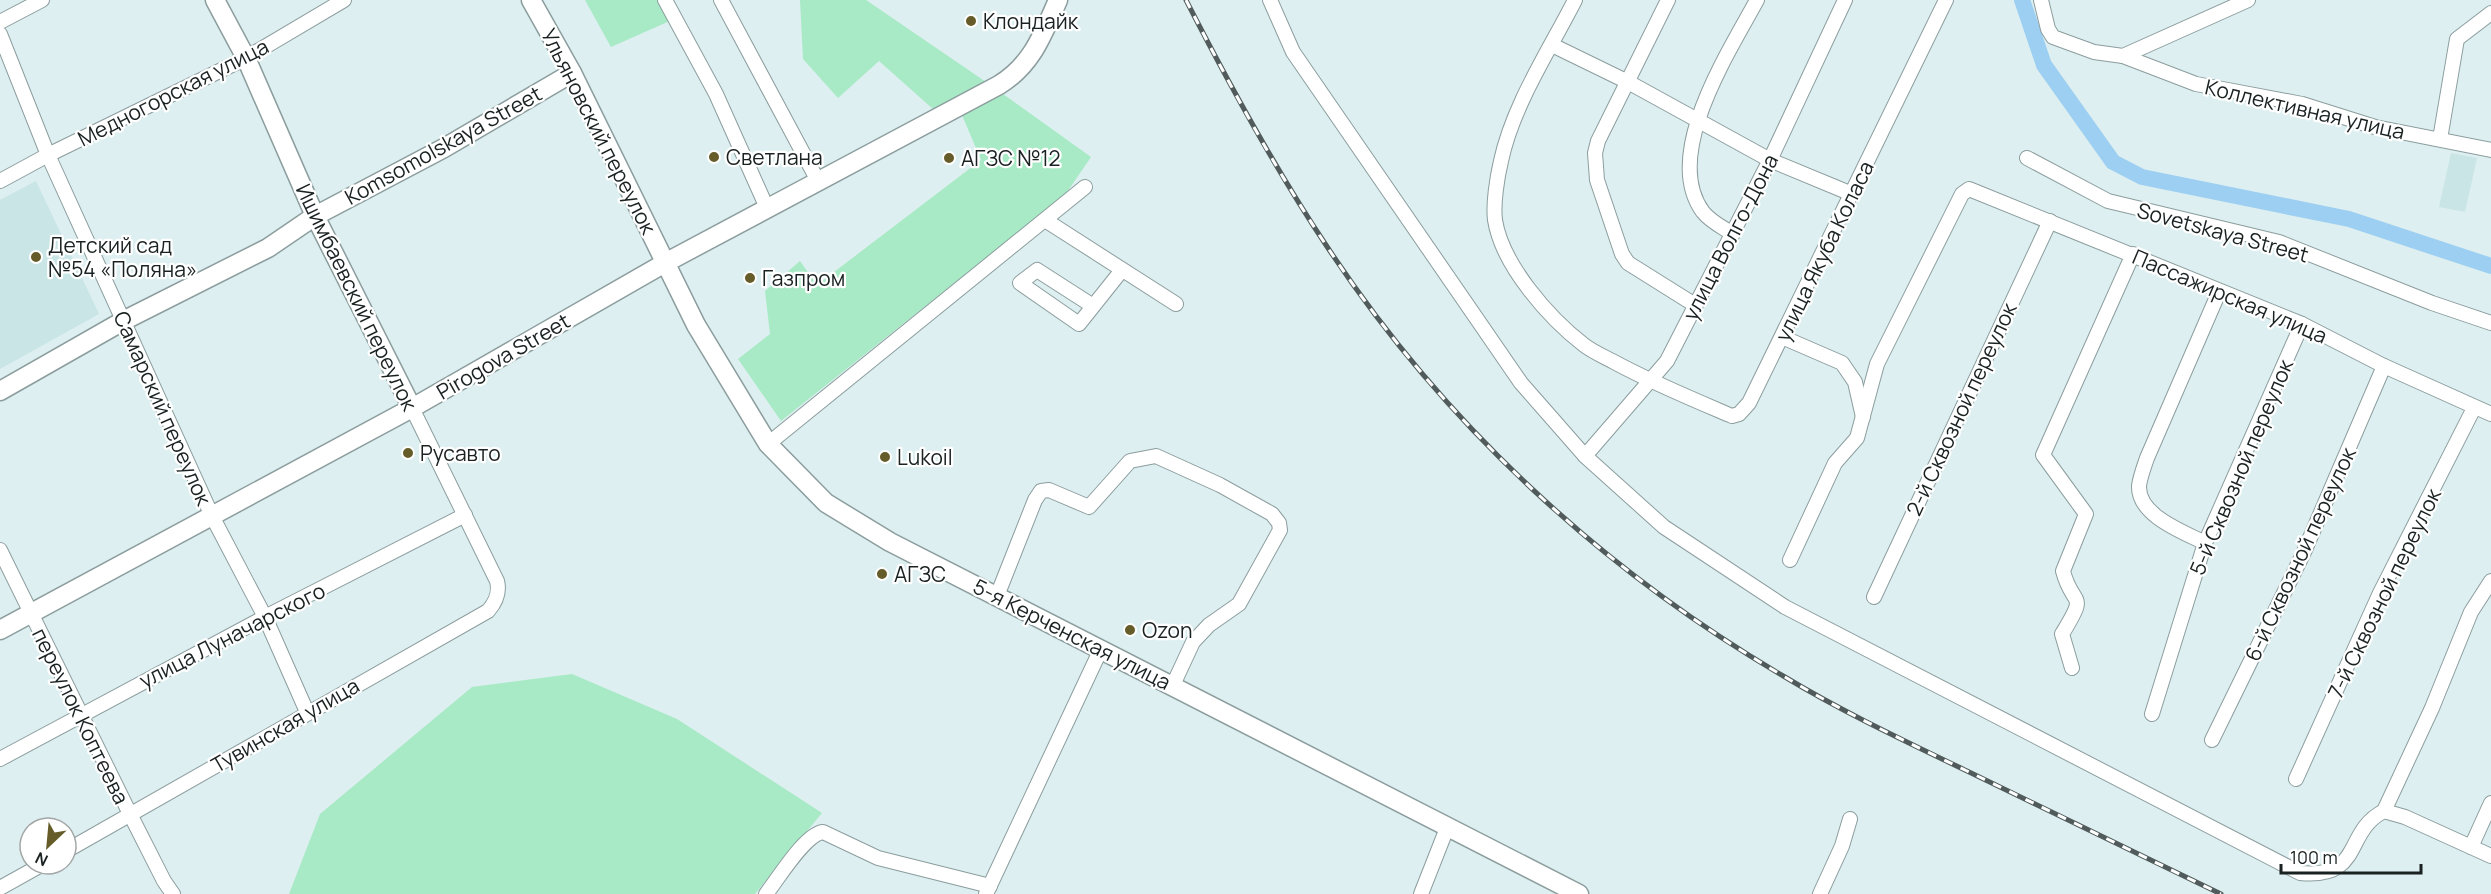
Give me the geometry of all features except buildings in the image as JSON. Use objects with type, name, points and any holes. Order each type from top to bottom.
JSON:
[{"type":"main road","name":"Ишимбаевский переулок","points":[[215,0],[246,58],[315,216],[412,408]]},
{"type":"main road","name":"Ульяновский переулок","points":[[531,0],[572,73],[665,263]]},
{"type":"main road","name":"Pirogova Street","points":[[0,630],[412,408],[665,263],[1017,74],[1036,48],[1058,0]]},
{"type":"main road","name":"Komsomolskaya Street","points":[[0,391],[123,321],[268,248],[315,216],[444,148],[572,73]]},
{"type":"main road","name":"5-я Керченская улица","points":[[665,263],[696,325],[768,444],[826,503],[857,523],[1579,894]]},
{"type":"street","points":[[0,22],[42,0]]},
{"type":"street","name":"Медногорская улица","points":[[0,181],[246,58],[345,0]]},
{"type":"street","points":[[665,0],[716,94],[767,208]]},
{"type":"street","points":[[721,0],[818,181]]},
{"type":"street","points":[[1270,0],[1293,51],[1514,373],[1585,456],[1664,527],[1785,607],[2300,873],[2328,872],[2341,865],[2374,816],[2384,811],[2432,708],[2471,612],[2491,581]]},
{"type":"street","points":[[1575,0],[1516,116],[1503,155],[1495,218],[1498,236],[1511,264],[1540,301],[1584,346],[1651,382]]},
{"type":"street","points":[[1668,0],[1598,141],[1595,167],[1622,254],[1628,263],[1695,305]]},
{"type":"street","points":[[1733,234],[1710,219],[1696,198],[1689,160],[1700,122],[1702,104],[1757,0]]},
{"type":"street","name":"улица Волго-Дона","points":[[1585,456],[1667,361],[1770,160],[1845,0]]},
{"type":"street","name":"улица Якуба Коласа","points":[[1651,382],[1732,416],[1739,414],[1749,403],[1946,0]]},
{"type":"street","name":"Коллективная улица","points":[[2042,0],[2048,29],[2053,37],[2094,52],[2122,56],[2196,84],[2302,104],[2375,128],[2440,138],[2491,150]]},
{"type":"street","points":[[2122,56],[2248,0]]},
{"type":"street","points":[[2440,138],[2457,39],[2491,14]]},
{"type":"street","name":"Самарский переулок","points":[[0,34],[48,155],[123,321],[212,516],[265,618],[307,712]]},
{"type":"street","points":[[1552,45],[1628,82],[1770,160],[1852,194]]},
{"type":"street","name":"Sovetskaya Street","points":[[2027,158],[2108,201],[2279,242],[2432,303],[2491,323]]},
{"type":"street","points":[[768,444],[1086,188]]},
{"type":"street","name":"Пассажирская улица","points":[[1864,422],[1877,364],[1964,190],[1974,191],[2050,221],[2302,324],[2384,366],[2491,414]]},
{"type":"street","points":[[1045,220],[1176,304]]},
{"type":"street","name":"2-й Сквозной переулок","points":[[1874,597],[2050,221]]},
{"type":"street","points":[[2072,668],[2062,634],[2076,611],[2078,598],[2063,572],[2086,514],[2043,455],[2133,254]]},
{"type":"street","points":[[1093,306],[1037,270],[1020,283],[1079,324],[1122,270]]},
{"type":"street","points":[[2205,543],[2157,516],[2144,503],[2139,483],[2147,458],[2219,292]]},
{"type":"street","name":"5-й Сквозной переулок","points":[[2152,714],[2205,543],[2302,324]]},
{"type":"street","points":[[1782,336],[1842,363],[1846,367],[1855,382],[1864,422],[1857,438],[1835,463],[1790,560]]},
{"type":"street","name":"6-й Сквозной переулок","points":[[2212,740],[2304,552],[2384,366]]},
{"type":"street","name":"Ишимбаевский переулок","points":[[412,408],[497,581],[498,594]]},
{"type":"street","name":"7-й Сквозной переулок","points":[[2296,779],[2380,593],[2474,408]]},
{"type":"street","points":[[998,596],[1035,500],[1041,491],[1049,490],[1089,507],[1097,501],[1130,461],[1145,456],[1164,459],[1220,485],[1272,514],[1279,523],[1280,530],[1239,604],[1209,625],[1193,642],[1173,685]]},
{"type":"street","name":"улица Луначарского","points":[[0,759],[81,714],[465,515]]},
{"type":"street","name":"переулок Коптеева","points":[[0,550],[130,814],[173,894]]},
{"type":"street","name":"Тувинская улица","points":[[78,844],[488,610],[498,594]]},
{"type":"street","points":[[766,894],[806,842],[816,833],[823,832],[878,858],[988,890],[1101,649]]},
{"type":"street","points":[[2471,846],[2491,803]]},
{"type":"street","points":[[2384,811],[2405,817],[2491,856]]},
{"type":"street","points":[[1820,894],[1842,846],[1850,819]]},
{"type":"street","points":[[1421,894],[1447,828]]},
{"type":"street","points":[[0,888],[22,876]]},
{"type":"shaded area","points":[[2451,153],[2477,158],[2465,212],[2439,207]]},
{"type":"shaded area","name":"Детский сад №54 «Поляна»","points":[[36,181],[99,314],[0,369],[0,200]]},
{"type":"green space","points":[[585,0],[671,0],[681,16],[611,47]]},
{"type":"green space","points":[[800,0],[866,0],[986,82],[933,109],[879,61],[838,98],[803,59]]},
{"type":"green space","points":[[1003,94],[1091,157],[1065,195],[781,421],[738,359],[770,334],[765,291],[800,261],[817,285],[981,160],[962,115]]},
{"type":"green space","points":[[572,674],[677,719],[822,813],[755,894],[289,894],[320,814],[472,687]]},
{"type":"waterway","points":[[2022,0],[2044,65],[2113,162],[2142,177],[2349,219],[2491,266]]},
{"type":"railway","points":[[1186,0],[1235,94],[1288,186],[1372,310],[1421,373],[1474,432],[1531,488],[1590,540],[1653,589],[1718,635],[1807,690],[1897,737],[2221,894]]},
{"type":"place","name":"Клондайк","points":[[971,21]]},
{"type":"place","name":"Светлана","points":[[714,157]]},
{"type":"place","name":"АГЗС №12","points":[[949,158]]},
{"type":"place","name":"Детский сад №54 «Поляна»","points":[[36,257]]},
{"type":"place","name":"Газпром","points":[[750,278]]},
{"type":"place","name":"Русавто","points":[[408,453]]},
{"type":"place","name":"Lukoil","points":[[885,457]]},
{"type":"place","name":"АГЗС","points":[[882,574]]},
{"type":"place","name":"Ozon","points":[[1130,630]]}]
